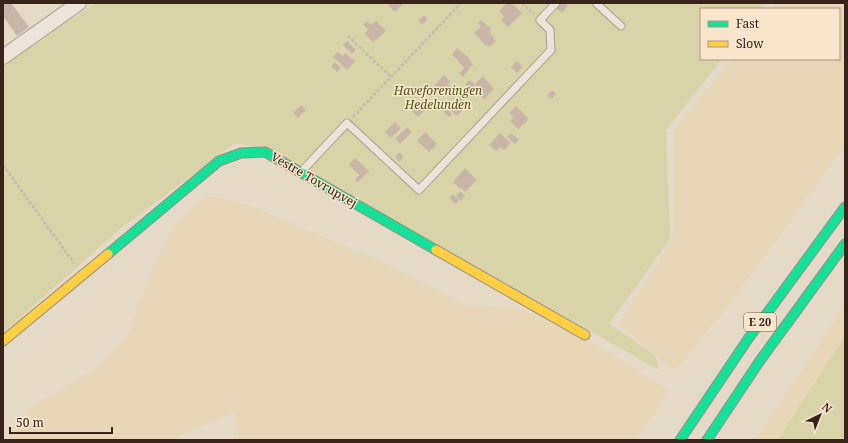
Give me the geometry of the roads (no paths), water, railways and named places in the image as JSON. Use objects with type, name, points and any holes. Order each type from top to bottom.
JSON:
[{"type":"main road","name":"Vestre Tovrupvej","points":[[3,341],[219,161],[241,153],[265,152],[585,335]]},
{"type":"main road","name":"E 20","points":[[680,440],[748,339],[845,207]]},
{"type":"main road","name":"E 20","points":[[707,440],[759,362],[845,244]]},
{"type":"street","points":[[3,57],[79,3]]},
{"type":"lane","points":[[301,172],[347,123],[419,190],[550,50],[550,30],[540,20],[556,3]]},
{"type":"lane","points":[[596,3],[621,26]]},
{"type":"park label","name":"Haveforeningen Hedelunden","points":[[438,98]]}]
